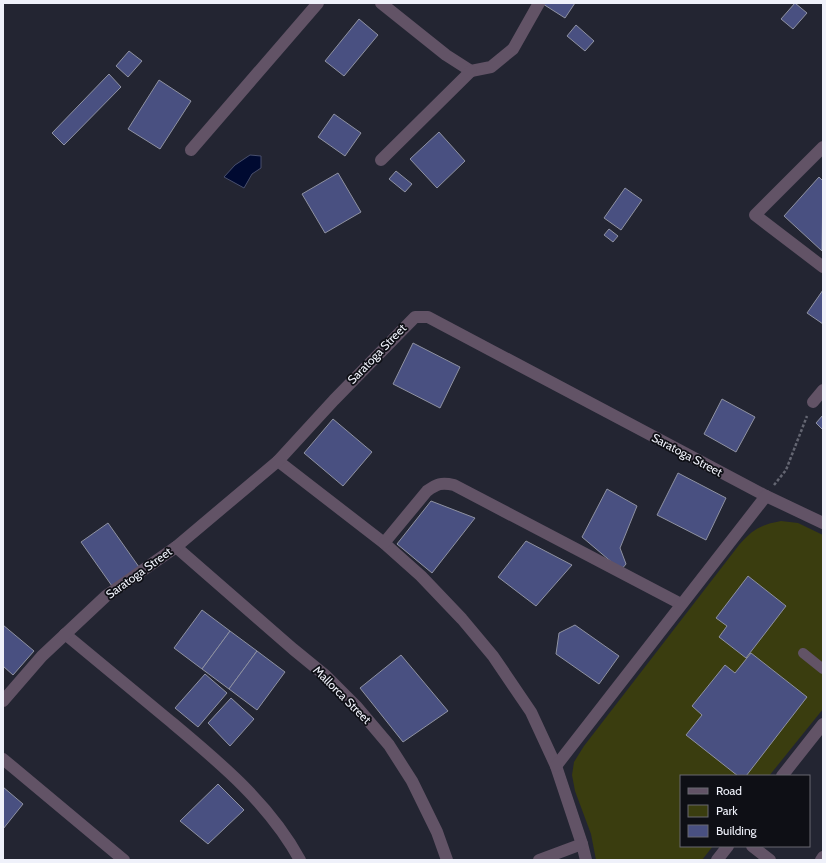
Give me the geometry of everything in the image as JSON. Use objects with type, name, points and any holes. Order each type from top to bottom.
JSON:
[{"type":"street","points":[[191,150],[318,3]]},
{"type":"street","points":[[381,3],[446,55],[471,70]]},
{"type":"street","points":[[381,160],[471,70],[491,67],[513,49],[539,3]]},
{"type":"street","points":[[823,146],[755,215],[823,267]]},
{"type":"street","name":"Saratoga Street","points":[[3,701],[42,656],[106,596],[176,547],[278,461],[415,317],[428,317],[766,496],[821,519]]},
{"type":"street","points":[[813,402],[823,390]]},
{"type":"street","points":[[278,461],[384,543],[421,576],[457,614],[493,656],[530,712],[556,766],[586,860]]},
{"type":"street","points":[[384,543],[427,491],[435,485],[444,483],[454,485],[681,604]]},
{"type":"street","points":[[556,766],[766,496]]},
{"type":"street","name":"Mallorca Street","points":[[176,547],[326,676],[356,706],[389,745],[412,781],[436,832],[447,860]]},
{"type":"street","points":[[65,634],[215,758],[250,792],[274,819],[300,860]]},
{"type":"street","points":[[783,775],[823,724]]},
{"type":"street","points":[[3,759],[124,860]]},
{"type":"street","points":[[539,860],[582,844]]},
{"type":"street","points":[[716,860],[727,847]]},
{"type":"street","points":[[753,847],[770,860]]},
{"type":"lane","points":[[803,653],[823,669]]},
{"type":"path","points":[[766,496],[786,470],[813,402]]},
{"type":"green space","points":[[781,521],[798,523],[823,535],[823,709],[770,775],[680,775],[680,847],[712,847],[702,860],[596,860],[591,834],[575,791],[572,775],[574,762],[584,746],[739,545],[757,528]]},
{"type":"water","points":[[250,155],[261,156],[261,168],[252,174],[244,188],[224,177],[235,165]]},
{"type":"building","points":[[575,3],[565,18],[543,4]]},
{"type":"building","points":[[795,3],[807,13],[793,29],[781,19]]},
{"type":"building","points":[[359,19],[378,35],[344,76],[325,61]]},
{"type":"building","points":[[576,25],[594,41],[585,51],[567,36]]},
{"type":"building","points":[[129,51],[142,61],[128,77],[116,66]]},
{"type":"building","points":[[109,74],[121,87],[64,145],[52,133]]},
{"type":"building","points":[[159,80],[191,101],[160,149],[128,129]]},
{"type":"building","points":[[334,114],[361,133],[345,156],[318,137]]},
{"type":"building","points":[[439,132],[465,161],[437,188],[410,159]]},
{"type":"building","points":[[396,171],[412,184],[405,192],[389,179]]},
{"type":"building","points":[[338,173],[361,212],[325,233],[302,194]]},
{"type":"building","points":[[819,177],[823,181],[822,251],[784,216]]},
{"type":"building","points":[[625,188],[642,200],[621,230],[604,218]]},
{"type":"building","points":[[609,229],[618,236],[613,242],[604,235]]},
{"type":"building","points":[[823,290],[823,324],[807,313]]},
{"type":"building","points":[[413,343],[460,367],[440,408],[393,384]]},
{"type":"building","points":[[722,399],[755,417],[736,452],[704,434]]},
{"type":"building","points":[[823,415],[823,430],[816,423]]},
{"type":"building","points":[[333,419],[372,452],[343,486],[304,453]]},
{"type":"building","points":[[678,473],[726,498],[706,540],[657,515]]},
{"type":"building","points":[[607,489],[637,506],[620,548],[626,564],[621,570],[582,537]]},
{"type":"building","points":[[431,501],[475,518],[432,573],[397,544]]},
{"type":"building","points":[[108,523],[139,567],[112,586],[81,542]]},
{"type":"building","points":[[526,541],[572,565],[536,606],[498,577]]},
{"type":"building","points":[[748,576],[786,606],[746,658],[719,637],[727,626],[716,618]]},
{"type":"building","points":[[202,610],[230,631],[202,669],[174,648]]},
{"type":"building","points":[[3,625],[34,651],[13,675],[3,666]]},
{"type":"building","points":[[575,625],[619,656],[599,684],[556,654],[559,633]]},
{"type":"building","points":[[230,631],[257,651],[229,689],[202,669]]},
{"type":"building","points":[[257,651],[285,672],[257,710],[229,689]]},
{"type":"building","points":[[751,653],[807,697],[747,775],[737,775],[686,735],[702,715],[692,706],[725,665],[735,673]]},
{"type":"building","points":[[401,655],[448,711],[403,742],[360,688]]},
{"type":"building","points":[[205,674],[227,693],[198,727],[175,708]]},
{"type":"building","points":[[231,698],[254,719],[230,746],[208,723]]},
{"type":"building","points":[[218,784],[244,810],[208,844],[180,821]]},
{"type":"building","points":[[3,787],[23,804],[3,829]]}]
